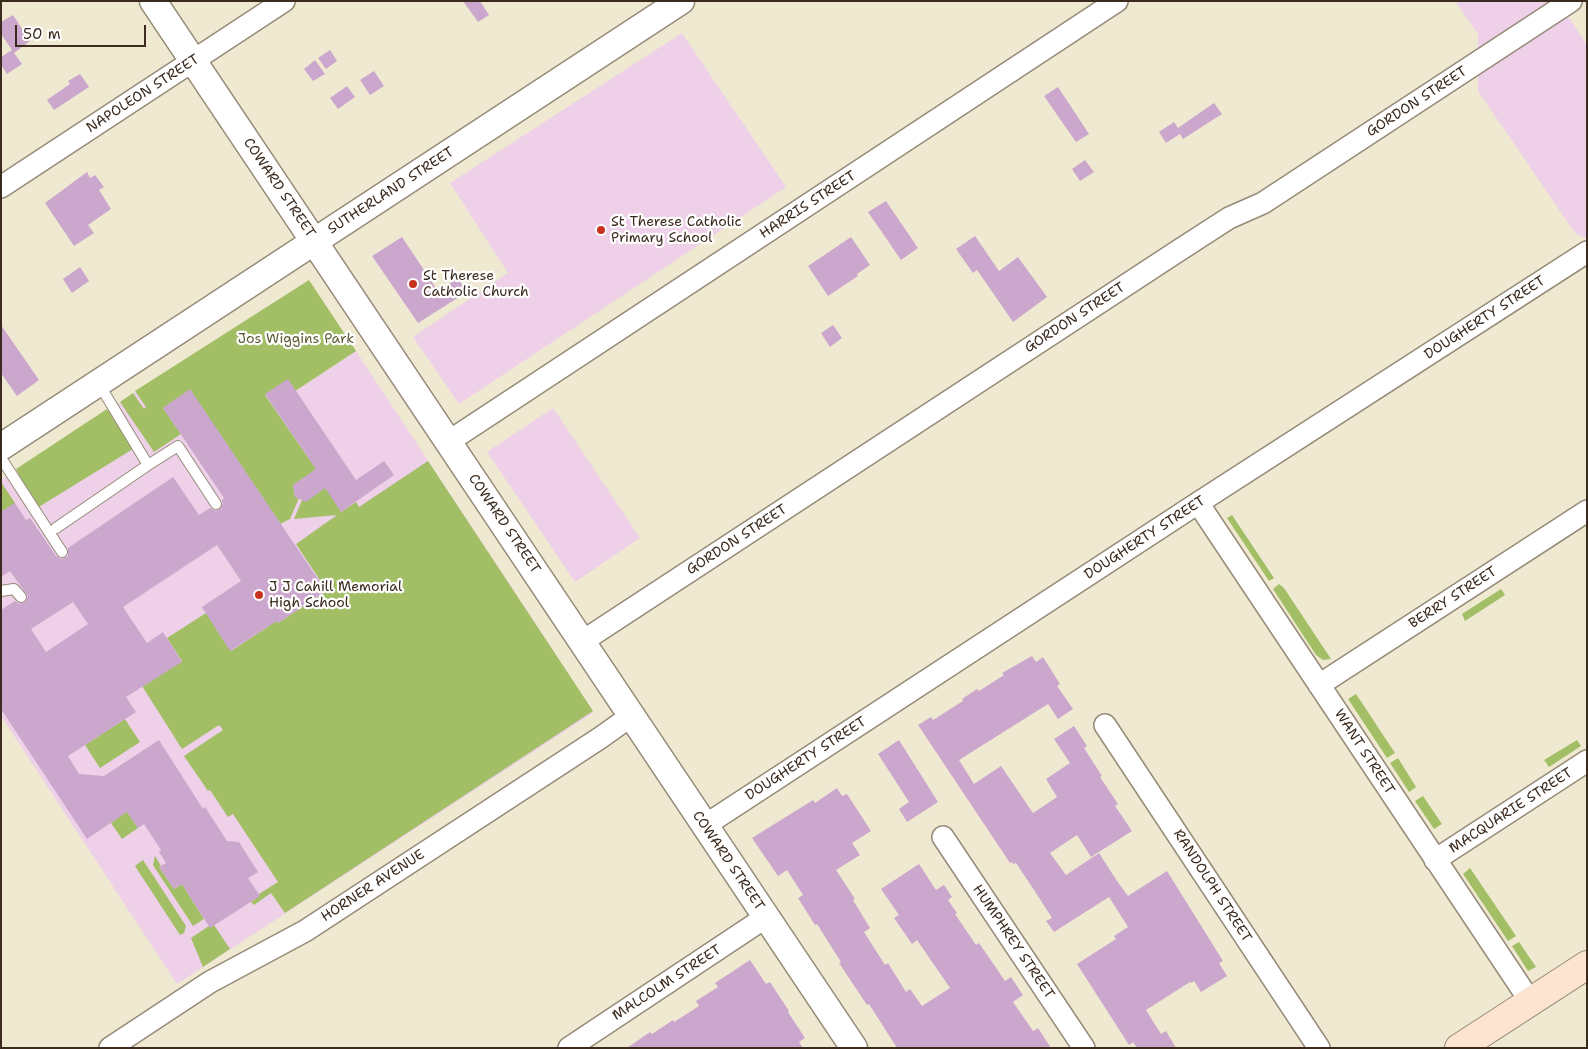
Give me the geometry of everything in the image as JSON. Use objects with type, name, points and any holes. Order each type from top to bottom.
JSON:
[{"type":"main road","points":[[1459,1048],[1587,965]]},
{"type":"street","name":"COWARD STREET","points":[[153,1],[192,62],[315,241],[854,1048]]},
{"type":"street","name":"NAPOLEON STREET","points":[[1,188],[284,1]]},
{"type":"street","name":"SUTHERLAND STREET","points":[[1,447],[681,1]]},
{"type":"street","name":"HARRIS STREET","points":[[448,442],[1117,1]]},
{"type":"street","name":"GORDON STREET","points":[[583,641],[1185,246],[1229,218],[1263,203],[1571,1]]},
{"type":"street","name":"DOUGHERTY STREET","points":[[704,826],[1198,503],[1587,252]]},
{"type":"street","name":"WANT STREET","points":[[1198,503],[1530,1001]]},
{"type":"street","name":"BERRY STREET","points":[[1319,685],[1587,511]]},
{"type":"street","name":"HORNER AVENUE","points":[[110,1048],[210,982],[305,931],[631,716]]},
{"type":"street","name":"RANDOLPH STREET","points":[[1105,724],[1319,1048]]},
{"type":"street","name":"MACQUARIE STREET","points":[[1435,860],[1587,761]]},
{"type":"street","name":"HUMPHREY STREET","points":[[943,837],[1084,1048]]},
{"type":"street","name":"MALCOLM STREET","points":[[569,1048],[766,917]]},
{"type":"lane","points":[[99,383],[148,465]]},
{"type":"lane","points":[[56,528],[178,446],[216,504]]},
{"type":"lane","points":[[1,458],[62,552]]},
{"type":"lane","points":[[1,591],[14,589],[21,597]]},
{"type":"shaded area","points":[[1455,1],[1558,1],[1587,45],[1587,239],[1575,233],[1478,91],[1478,34]]},
{"type":"shaded area","name":"St Therese Catholic Primary School","points":[[682,33],[786,187],[459,404],[413,337],[508,273],[450,183]]},
{"type":"shaded area","name":"J J Cahill Memorial High School","points":[[236,327],[283,399],[356,351],[593,713],[177,984],[1,716],[1,480]]},
{"type":"shaded area","points":[[553,408],[640,538],[575,582],[487,452]]},
{"type":"green space","name":"Jos Wiggins Park","points":[[309,280],[356,351],[283,399],[275,388],[265,395],[334,495],[341,512],[356,502],[359,507],[428,461],[593,711],[285,913],[271,893],[254,905],[251,902],[259,894],[278,882],[233,814],[228,817],[184,756],[223,730],[219,725],[182,749],[142,686],[182,661],[167,638],[206,613],[231,651],[269,626],[252,583],[278,623],[327,591],[296,544],[337,515],[294,519],[302,500],[305,477],[293,485],[295,497],[299,498],[290,519],[280,524],[190,390],[163,408],[181,434],[154,452],[120,402],[133,393],[144,409],[146,407],[135,391]]},
{"type":"green space","points":[[107,409],[133,449],[37,508],[16,469]]},
{"type":"green space","points":[[1,482],[15,503],[1,512]]},
{"type":"green space","points":[[1232,515],[1274,578],[1269,581],[1227,518]]},
{"type":"green space","points":[[1279,584],[1284,588],[1331,659],[1323,660],[1316,655],[1273,589]]},
{"type":"green space","points":[[1501,589],[1505,595],[1465,621],[1462,614]]},
{"type":"green space","points":[[1356,694],[1395,753],[1387,758],[1348,699]]},
{"type":"green space","points":[[125,719],[140,742],[100,768],[85,745]]},
{"type":"green space","points":[[1577,740],[1581,746],[1549,767],[1544,760]]},
{"type":"green space","points":[[1398,758],[1416,787],[1409,792],[1390,763]]},
{"type":"green space","points":[[115,794],[138,828],[122,839],[111,823],[119,817]]},
{"type":"green space","points":[[1423,796],[1442,824],[1434,829],[1415,801]]},
{"type":"green space","points":[[155,856],[161,866],[159,867],[174,889],[182,884],[204,919],[193,926],[153,865]]},
{"type":"green space","points":[[143,860],[186,926],[184,933],[180,935],[135,866]]},
{"type":"green space","points":[[1470,868],[1516,936],[1508,941],[1463,874]]},
{"type":"green space","points":[[214,925],[230,949],[203,967],[191,938],[209,926]]},
{"type":"green space","points":[[1519,942],[1536,967],[1528,971],[1512,946]]},
{"type":"building","points":[[463,1],[480,1],[489,15],[478,22]]},
{"type":"building","points":[[13,15],[30,41],[14,53],[22,64],[7,74],[1,65],[1,57],[12,50],[1,34],[1,22]]},
{"type":"building","points":[[330,50],[337,61],[326,69],[318,58]]},
{"type":"building","points":[[315,60],[325,74],[313,81],[304,69]]},
{"type":"building","points":[[374,71],[384,86],[370,95],[360,80]]},
{"type":"building","points":[[80,74],[89,87],[54,110],[47,100],[70,84],[68,81]]},
{"type":"building","points":[[347,86],[355,97],[338,109],[330,98]]},
{"type":"building","points":[[1058,87],[1089,134],[1076,142],[1044,96]]},
{"type":"building","points":[[1214,103],[1222,114],[1183,139],[1180,134],[1166,143],[1159,132],[1174,122],[1178,128]]},
{"type":"building","points":[[1085,160],[1094,172],[1080,181],[1072,169]]},
{"type":"building","points":[[87,172],[90,178],[95,175],[104,187],[99,190],[111,209],[88,225],[94,233],[74,246],[45,203]]},
{"type":"building","points":[[886,201],[918,248],[901,260],[868,212]]},
{"type":"building","points":[[975,236],[999,271],[1018,257],[1047,297],[1013,322],[977,270],[973,273],[956,249]]},
{"type":"building","name":"St Therese Catholic Church","points":[[402,237],[438,291],[458,278],[467,292],[418,323],[372,256]]},
{"type":"building","points":[[851,237],[870,265],[857,274],[858,276],[828,296],[808,266]]},
{"type":"building","points":[[80,267],[89,281],[72,293],[63,279]]},
{"type":"building","points":[[1,325],[39,380],[17,396],[1,373]]},
{"type":"building","points":[[833,325],[842,338],[830,347],[821,333]]},
{"type":"building","points":[[288,379],[356,480],[384,461],[394,475],[341,512],[325,488],[306,502],[295,497],[293,485],[316,469],[265,394]]},
{"type":"building","points":[[190,389],[326,591],[278,623],[277,621],[230,651],[202,607],[241,581],[217,545],[123,607],[147,643],[163,632],[182,662],[126,697],[136,712],[68,756],[79,774],[104,776],[159,740],[203,809],[205,807],[227,841],[239,842],[258,872],[248,878],[260,896],[210,928],[182,884],[174,889],[159,867],[166,863],[159,852],[161,850],[144,824],[138,828],[127,812],[87,839],[1,709],[1,610],[15,601],[19,604],[25,602],[28,596],[10,571],[1,577],[1,512],[15,503],[26,520],[30,518],[56,556],[62,559],[68,556],[68,548],[173,477],[199,515],[210,508],[216,511],[223,504],[222,500],[224,498],[163,408]],"holes":[[[73,602],[88,624],[46,652],[31,629]]]},
{"type":"building","points":[[1032,656],[1036,662],[1043,657],[1060,684],[1057,686],[1073,709],[1058,719],[1048,704],[959,760],[974,784],[1001,766],[1033,813],[1057,797],[1046,779],[1070,763],[1054,739],[1074,726],[1087,746],[1084,748],[1102,776],[1100,777],[1118,804],[1115,806],[1132,831],[1091,857],[1077,835],[1050,853],[1066,875],[1099,853],[1128,896],[1167,871],[1223,961],[1219,963],[1227,976],[1201,992],[1194,981],[1190,982],[1146,1010],[1161,1034],[1166,1031],[1176,1048],[1137,1048],[1133,1042],[1129,1045],[1077,964],[1116,939],[1114,936],[1128,927],[1109,897],[1054,932],[1046,921],[1052,918],[1036,893],[1016,863],[1010,863],[918,725],[931,717],[933,720],[963,701],[962,699],[977,689],[979,691],[1004,675],[1002,673]]},
{"type":"building","points":[[899,740],[938,802],[907,822],[899,809],[909,802],[878,754]]},
{"type":"building","points":[[837,788],[842,796],[847,794],[871,831],[852,843],[860,855],[836,870],[855,899],[853,900],[870,928],[864,932],[885,965],[888,963],[906,992],[910,989],[922,1006],[950,988],[917,940],[912,944],[894,918],[899,915],[881,889],[919,864],[936,890],[944,885],[952,897],[948,900],[957,913],[955,914],[976,945],[979,943],[1005,981],[1011,977],[1023,995],[1013,1002],[1033,1031],[1038,1028],[1051,1048],[897,1048],[869,1004],[867,1005],[839,963],[841,962],[798,898],[803,895],[787,870],[778,876],[752,838],[813,800],[815,803]]},
{"type":"building","points":[[750,960],[766,984],[770,982],[789,1011],[805,1038],[799,1042],[803,1048],[627,1048],[650,1032],[652,1034],[699,1006],[696,1001],[718,987],[715,983]]},
{"type":"place","name":"St Therese Catholic Primary School","points":[[601,230]]},
{"type":"place","name":"St Therese Catholic Church","points":[[413,284]]},
{"type":"place","name":"J J Cahill Memorial High School","points":[[259,595]]}]
